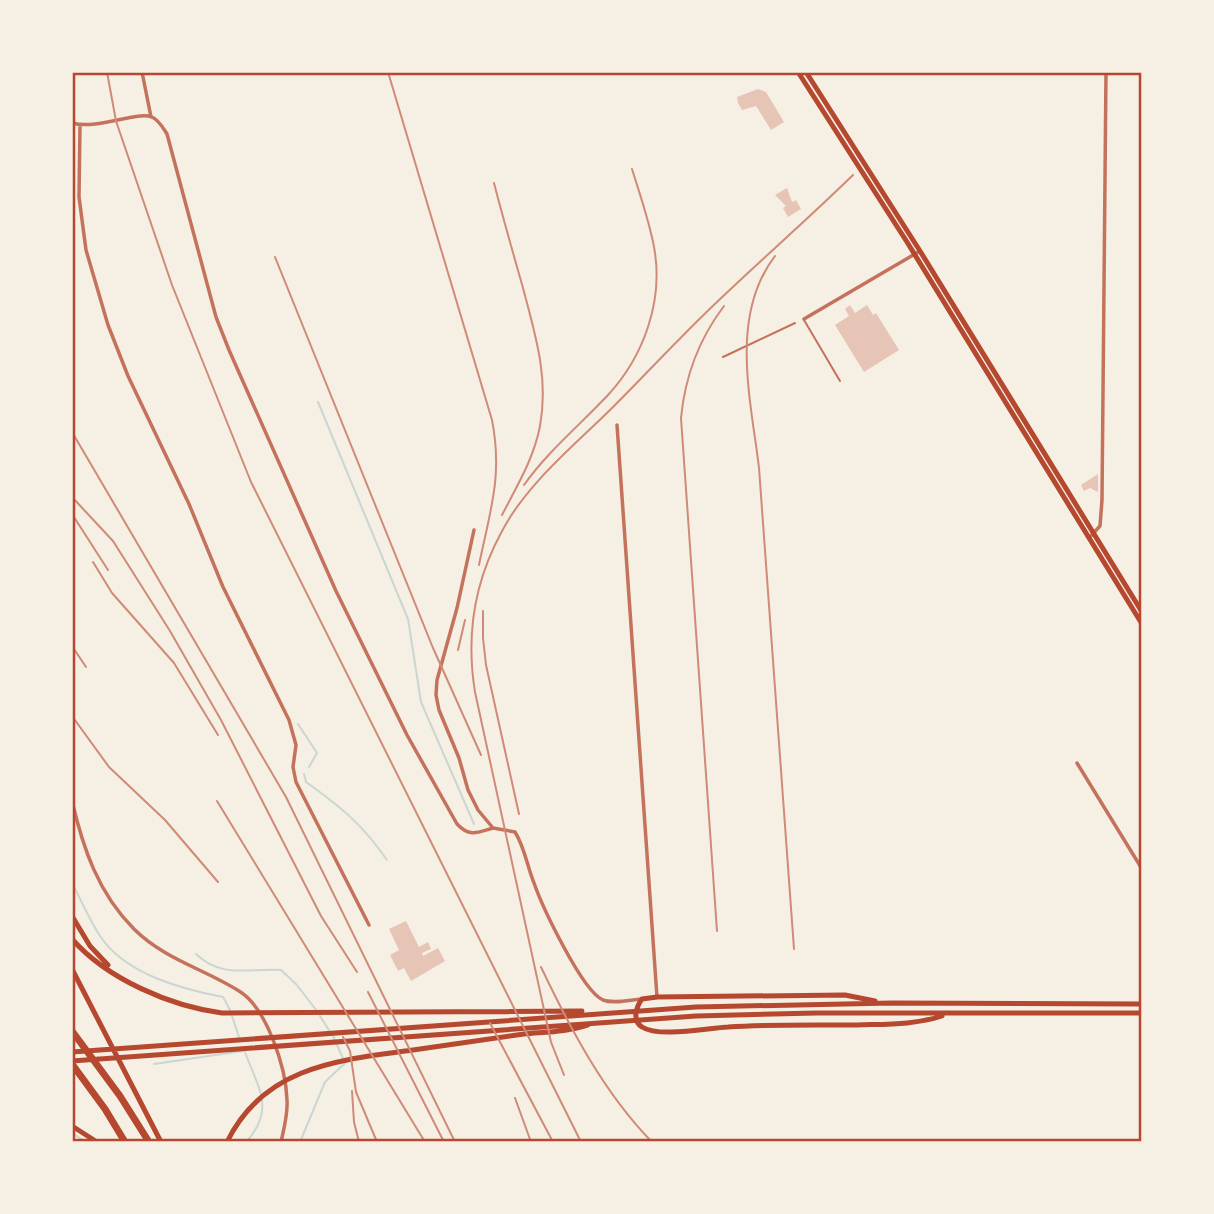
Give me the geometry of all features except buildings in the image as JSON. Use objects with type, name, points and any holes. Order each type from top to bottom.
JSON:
[{"type":"highway","points":[[72,1031],[120,1096],[149,1142]]},
{"type":"highway","points":[[72,1062],[125,1142]]},
{"type":"main road","points":[[798,72],[917,253]]},
{"type":"main road","points":[[806,72],[1092,536],[1142,612]]},
{"type":"main road","points":[[1092,536],[1142,624]]},
{"type":"main road","points":[[72,916],[90,946],[115,973]]},
{"type":"main road","points":[[72,939],[115,973],[152,994],[197,1010],[248,1015],[570,1010],[606,1012]]},
{"type":"main road","points":[[72,969],[161,1142]]},
{"type":"main road","points":[[884,1003],[845,995],[657,997],[642,999],[636,1006],[638,1024],[657,1032],[739,1026],[895,1024],[929,1020],[948,1014]]},
{"type":"main road","points":[[72,1052],[706,1007],[884,1003],[1142,1004]]},
{"type":"main road","points":[[72,1062],[707,1016],[1142,1013]]},
{"type":"main road","points":[[227,1142],[260,1098],[287,1079],[330,1063],[581,1028],[597,1022]]},
{"type":"main road","points":[[72,1126],[97,1142]]},
{"type":"street","points":[[142,72],[151,117]]},
{"type":"street","points":[[1092,536],[1100,526],[1102,499],[1107,72]]},
{"type":"street","points":[[72,122],[96,125],[131,117],[151,117],[159,122],[167,134],[213,304],[229,350],[335,591],[407,735],[464,832],[472,834],[493,828],[515,832],[522,842],[539,895],[566,951],[594,993],[601,999],[612,1002],[642,999]]},
{"type":"street","points":[[80,125],[79,197],[86,250],[108,325],[128,376],[189,504],[223,587],[289,720],[296,745],[293,767],[296,782],[369,925]]},
{"type":"street","points":[[804,319],[917,253]]},
{"type":"street","points":[[617,425],[657,997]]},
{"type":"street","points":[[474,530],[436,695],[468,790],[478,810],[493,828]]},
{"type":"street","points":[[1077,763],[1142,869]]},
{"type":"street","points":[[72,801],[90,865],[118,912],[159,949],[240,991],[258,1009],[278,1056],[285,1083],[287,1110],[281,1142]]},
{"type":"lane","points":[[804,319],[840,382]]},
{"type":"lane","points":[[723,357],[795,323]]},
{"type":"waterway","points":[[318,402],[408,619],[421,702],[474,824]]},
{"type":"waterway","points":[[298,724],[317,753],[309,767]]},
{"type":"waterway","points":[[304,774],[306,782],[350,817],[387,860]]},
{"type":"waterway","points":[[72,883],[100,936],[124,960],[155,978],[223,997],[230,1010]]},
{"type":"waterway","points":[[196,954],[206,962],[226,970],[281,970],[317,1011]]},
{"type":"waterway","points":[[232,1016],[239,1037]]},
{"type":"waterway","points":[[320,1016],[330,1032]]},
{"type":"waterway","points":[[300,1142],[325,1082],[345,1063],[333,1036]]},
{"type":"waterway","points":[[154,1064],[243,1051]]},
{"type":"waterway","points":[[245,1052],[262,1098],[260,1119],[246,1142]]},
{"type":"waterway","points":[[72,1133],[86,1142]]},
{"type":"railway","points":[[107,72],[116,121],[172,285],[251,482],[581,1142]]},
{"type":"railway","points":[[388,72],[492,420],[496,476],[479,565]]},
{"type":"railway","points":[[524,485],[543,461],[621,380],[632,363],[648,326],[656,287],[654,247],[632,169]]},
{"type":"railway","points":[[564,1075],[551,1042],[475,692],[472,631],[484,571],[511,515],[537,482],[704,315],[853,175]]},
{"type":"railway","points":[[494,183],[536,339],[543,390],[540,426],[534,449],[502,515]]},
{"type":"railway","points":[[775,256],[761,280],[752,305],[747,359],[759,468],[794,949]]},
{"type":"railway","points":[[275,257],[433,648],[481,755]]},
{"type":"railway","points":[[717,931],[681,418],[686,387],[700,345],[724,306]]},
{"type":"railway","points":[[72,432],[286,797],[455,1142]]},
{"type":"railway","points":[[72,497],[113,541],[170,631],[221,720],[321,916],[357,972]]},
{"type":"railway","points":[[72,514],[108,570]]},
{"type":"railway","points":[[93,562],[112,593],[174,663],[218,735]]},
{"type":"railway","points":[[483,611],[486,665],[519,814]]},
{"type":"railway","points":[[458,650],[465,620]]},
{"type":"railway","points":[[72,646],[86,667]]},
{"type":"railway","points":[[72,716],[109,767],[165,820],[218,882]]},
{"type":"railway","points":[[217,801],[425,1142]]},
{"type":"railway","points":[[541,967],[589,1059],[618,1103],[652,1142]]},
{"type":"railway","points":[[368,992],[444,1142]]},
{"type":"railway","points":[[490,1023],[553,1142]]},
{"type":"railway","points":[[343,1037],[350,1051],[356,1092],[377,1142]]},
{"type":"railway","points":[[352,1091],[354,1122],[359,1142]]},
{"type":"railway","points":[[515,1098],[531,1142]]}]
